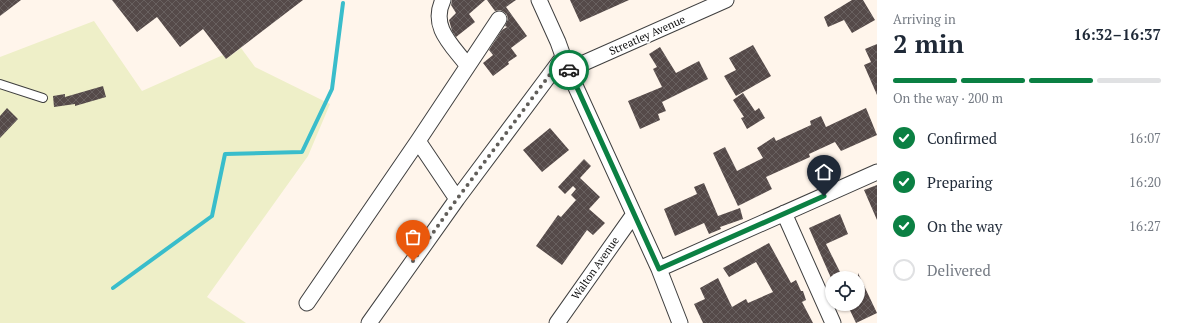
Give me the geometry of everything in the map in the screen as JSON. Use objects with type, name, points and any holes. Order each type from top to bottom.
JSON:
[{"type":"street","points":[[443,0],[439,10],[438,19],[440,26],[444,34],[467,65]]},
{"type":"street","points":[[539,0],[659,269],[680,323]]},
{"type":"street","name":"Streatley Avenue","points":[[566,63],[726,0]]},
{"type":"street","points":[[307,303],[418,141],[498,19]]},
{"type":"street","points":[[369,323],[457,199],[566,63]]},
{"type":"street","points":[[418,141],[457,199]]},
{"type":"street","points":[[659,269],[877,172]]},
{"type":"street","points":[[784,213],[833,323]]},
{"type":"street","name":"Walton Avenue","points":[[557,323],[634,214]]},
{"type":"lane","points":[[0,84],[43,98]]},
{"type":"green space","points":[[94,21],[142,91],[223,55],[226,59],[241,48],[255,67],[330,104],[308,156],[207,297],[246,323],[0,323],[0,57]]},
{"type":"building","points":[[0,0],[21,0],[0,16]]},
{"type":"building","points":[[112,0],[303,0],[226,59],[203,29],[180,47],[157,17],[137,32]]},
{"type":"building","points":[[452,0],[485,0],[469,14],[475,22],[456,37],[452,31],[449,20],[456,13],[451,5]]},
{"type":"building","points":[[487,0],[516,0],[506,7],[527,36],[511,48],[517,56],[493,76],[483,63],[493,55],[489,50],[502,30],[507,27],[505,26],[508,19],[504,12],[500,10],[495,11]]},
{"type":"building","points":[[570,0],[629,0],[580,22]]},
{"type":"building","points":[[852,0],[863,0],[875,20],[852,33],[844,20],[828,27],[824,17]]},
{"type":"building","points":[[877,44],[877,95],[864,65],[871,62],[865,49]]},
{"type":"building","points":[[753,45],[771,76],[736,96],[724,76],[736,70],[729,58]]},
{"type":"building","points":[[660,47],[676,73],[699,61],[708,79],[662,102],[666,111],[658,114],[660,120],[640,129],[628,101],[662,87],[653,69],[657,67],[649,54]]},
{"type":"building","points":[[103,86],[106,97],[75,106],[75,104],[54,107],[53,96],[65,94],[65,97]]},
{"type":"building","points":[[743,93],[755,111],[759,108],[765,118],[747,129],[741,118],[744,117],[733,100]]},
{"type":"building","points":[[7,108],[18,119],[0,138],[0,116]]},
{"type":"building","points":[[866,108],[877,135],[841,151],[835,142],[809,154],[810,157],[766,177],[772,189],[738,206],[713,153],[725,147],[737,171],[763,158],[757,148],[774,137],[776,141],[811,125],[810,121],[821,116],[826,127]]},
{"type":"building","points":[[550,128],[569,150],[542,172],[523,150]]},
{"type":"building","points":[[584,159],[591,166],[580,178],[600,197],[589,209],[605,223],[593,235],[587,230],[562,265],[536,246],[558,215],[561,217],[576,200],[571,195],[576,189],[573,186],[565,194],[558,187]]},
{"type":"building","points":[[704,183],[718,216],[740,208],[743,219],[720,227],[721,229],[709,234],[704,223],[675,236],[664,209],[697,194],[694,187]]},
{"type":"building","points":[[877,185],[877,220],[864,190]]},
{"type":"building","points":[[840,214],[848,234],[826,244],[840,271],[828,271],[809,228]]},
{"type":"building","points":[[769,243],[791,283],[796,280],[801,291],[803,291],[806,300],[802,302],[813,323],[703,323],[694,304],[705,299],[700,288],[718,278],[732,307],[746,299],[748,303],[773,292],[756,262],[729,277],[723,268]]},
{"type":"building","points":[[865,288],[877,313],[856,323],[850,311],[865,311]]},
{"type":"waterway","points":[[113,288],[212,216],[225,154],[302,152],[332,89],[343,3]]},
{"type":"way so far","points":[[413,261],[457,199],[563,57],[569,70]]},
{"type":"route","points":[[569,70],[659,269],[824,196]]}]
